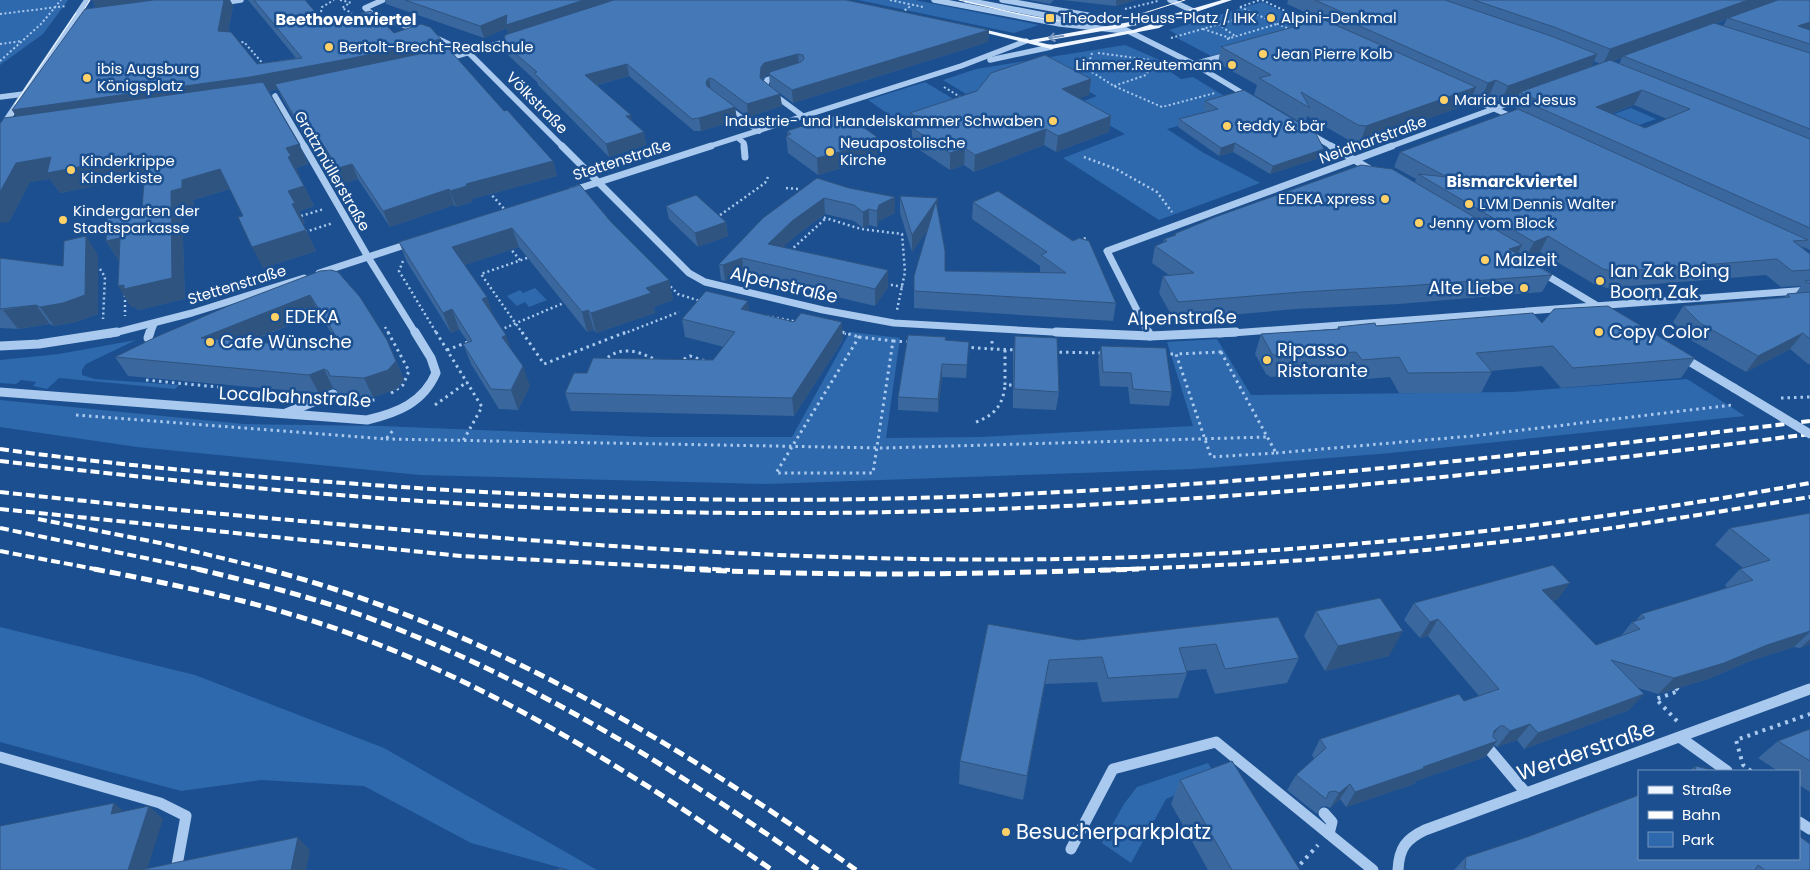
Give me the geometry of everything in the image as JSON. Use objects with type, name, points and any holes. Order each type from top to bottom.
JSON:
[{"type":"main road","points":[[1026,41],[1175,16],[1228,0]]},
{"type":"main road","points":[[968,28],[1051,47],[1133,32],[1156,26],[1175,16]]},
{"type":"street","points":[[213,4],[241,0]]},
{"type":"street","name":"Völkstraße","points":[[383,0],[364,8],[371,13],[462,48],[599,182]]},
{"type":"street","points":[[934,0],[1060,24],[1133,32]]},
{"type":"street","points":[[966,0],[1065,19],[1108,21]]},
{"type":"street","points":[[1002,0],[1108,21],[1194,64],[1254,100]]},
{"type":"street","points":[[1170,0],[1193,11]]},
{"type":"street","points":[[0,129],[76,21],[85,2]]},
{"type":"street","points":[[1052,9],[1055,3]]},
{"type":"street","points":[[442,60],[470,54],[521,38]]},
{"type":"street","name":"Stettenstraße","points":[[562,194],[961,66],[1026,41]]},
{"type":"street","name":"Stettenstraße","points":[[961,66],[1051,47]]},
{"type":"street","points":[[1194,64],[1237,52]]},
{"type":"street","points":[[786,74],[767,80],[765,88],[804,117]]},
{"type":"street","points":[[1454,90],[1526,123]]},
{"type":"street","points":[[0,98],[24,94]]},
{"type":"street","points":[[266,98],[284,94]]},
{"type":"street","name":"Neidhartstraße","points":[[1150,336],[1107,250],[1534,94]]},
{"type":"street","name":"Gratzmüllerstraße","points":[[275,96],[368,257]]},
{"type":"street","points":[[720,101],[759,131]]},
{"type":"street","points":[[1299,127],[1381,176]]},
{"type":"street","points":[[0,135],[10,133]]},
{"type":"street","points":[[738,138],[744,143],[745,157]]},
{"type":"street","name":"Alpenstraße","points":[[599,182],[683,267],[705,282],[822,310],[894,323],[1150,336],[1214,334],[1810,290]]},
{"type":"street","name":"Stettenstraße","points":[[0,346],[60,343],[154,324],[422,240]]},
{"type":"street","name":"Localbahnstraße","points":[[0,392],[367,420],[403,409],[417,401],[431,386],[436,373],[431,358],[368,257]]},
{"type":"street","points":[[1535,268],[1611,314]]},
{"type":"street","points":[[148,338],[154,324]]},
{"type":"street","points":[[1674,352],[1810,434]]},
{"type":"street","points":[[284,414],[333,394]]},
{"type":"street","name":"Werderstraße","points":[[1398,870],[1398,853],[1407,838],[1810,689]]},
{"type":"street","points":[[1685,736],[1727,770]]},
{"type":"street","points":[[1071,849],[1113,768],[1216,742],[1373,870]]},
{"type":"street","points":[[1489,750],[1526,793]]},
{"type":"street","points":[[0,757],[160,803],[186,816],[177,865]]},
{"type":"street","points":[[1324,813],[1332,822],[1329,834]]},
{"type":"path","points":[[0,61],[23,41],[61,0]]},
{"type":"path","points":[[321,12],[322,7],[334,0]]},
{"type":"path","points":[[340,0],[348,3],[342,8],[355,14]]},
{"type":"path","points":[[1121,10],[1160,0]]},
{"type":"path","points":[[1262,0],[1312,24]]},
{"type":"path","points":[[0,14],[85,2]]},
{"type":"path","points":[[902,13],[912,5]]},
{"type":"path","points":[[1240,7],[1291,30]]},
{"type":"path","points":[[1178,41],[1171,38],[1255,14]]},
{"type":"path","points":[[1304,20],[1313,18]]},
{"type":"path","points":[[1218,24],[1236,36]]},
{"type":"path","points":[[1220,41],[1277,24]]},
{"type":"path","points":[[1202,28],[1230,38]]},
{"type":"path","points":[[0,44],[23,41]]},
{"type":"path","points":[[235,43],[244,42],[266,68]]},
{"type":"path","points":[[1084,50],[1159,61]]},
{"type":"path","points":[[1092,52],[1087,69],[1114,86],[1162,107],[1234,88]]},
{"type":"path","points":[[1114,86],[1146,75],[1149,70],[1140,63],[1140,58]]},
{"type":"path","points":[[895,127],[921,118]]},
{"type":"path","points":[[1084,157],[1116,169],[1157,192],[1174,215],[1183,222]]},
{"type":"path","points":[[716,218],[765,183],[768,176]]},
{"type":"path","points":[[786,188],[799,189],[802,193],[799,198]]},
{"type":"path","points":[[486,189],[507,212]]},
{"type":"path","points":[[301,216],[338,205]]},
{"type":"path","points":[[818,215],[825,219],[861,229],[902,234],[907,262],[904,287],[898,306]]},
{"type":"path","points":[[785,256],[825,219]]},
{"type":"path","points":[[305,232],[346,220]]},
{"type":"path","points":[[1074,242],[1086,238]]},
{"type":"path","points":[[504,241],[520,260]]},
{"type":"path","points":[[539,254],[481,274],[544,364],[679,312]]},
{"type":"path","points":[[405,260],[400,263],[399,271],[482,407],[463,441]]},
{"type":"path","points":[[100,269],[105,277],[102,336]]},
{"type":"path","points":[[885,284],[904,287]]},
{"type":"path","points":[[124,331],[126,290]]},
{"type":"path","points":[[97,296],[104,294]]},
{"type":"path","points":[[497,331],[569,301]]},
{"type":"path","points":[[786,329],[791,321]]},
{"type":"path","points":[[383,398],[403,385],[409,371],[385,327]]},
{"type":"path","points":[[1051,352],[1106,354],[1105,334]]},
{"type":"path","points":[[893,341],[873,473],[776,473],[859,337],[913,343]]},
{"type":"path","points":[[447,350],[468,342]]},
{"type":"path","points":[[961,347],[992,349]]},
{"type":"path","points":[[599,368],[606,357],[620,350],[636,351],[664,364]]},
{"type":"path","points":[[976,422],[994,414],[1000,408],[1005,398],[1005,350],[1023,351]]},
{"type":"path","points":[[1158,354],[1220,352],[1276,453]]},
{"type":"path","points":[[1176,354],[1211,457],[1328,451],[1522,432],[1741,404]]},
{"type":"path","points":[[673,364],[690,356],[714,363]]},
{"type":"path","points":[[146,380],[218,387],[213,392]]},
{"type":"path","points":[[176,390],[183,383]]},
{"type":"path","points":[[1005,385],[1013,385]]},
{"type":"path","points":[[1779,398],[1810,397]]},
{"type":"path","points":[[321,399],[360,402],[378,399]]},
{"type":"path","points":[[386,439],[877,448],[1041,445],[1267,437]]},
{"type":"path","points":[[1676,688],[1679,691],[1656,698],[1685,736]]},
{"type":"path","points":[[1750,770],[1743,765],[1736,740],[1810,714]]},
{"type":"path","points":[[1295,870],[1329,834]]},
{"type":"green space","points":[[0,0],[68,0],[43,34],[0,65]]},
{"type":"green space","points":[[858,0],[915,0],[1039,25],[1014,33]]},
{"type":"green space","points":[[1262,2],[1317,27],[1211,56],[1177,38],[1181,37],[1169,30]]},
{"type":"green space","points":[[1125,45],[1169,64],[1162,66],[1181,79],[1193,77],[1244,108],[1167,129],[1204,153],[1260,183],[1159,220],[1063,158],[1125,134],[1073,105],[1097,96],[1046,68],[966,94],[943,80],[976,69]]},
{"type":"green space","points":[[925,82],[955,100],[897,120],[868,100]]},
{"type":"green space","points":[[1631,108],[1656,119],[1639,125],[1614,114]]},
{"type":"green space","points":[[535,288],[547,300],[529,307],[525,302],[517,306],[507,296],[520,290],[523,293]]},
{"type":"green space","points":[[850,332],[900,338],[886,438],[979,437],[1193,426],[1167,342],[1217,339],[1251,395],[1512,392],[1687,379],[1745,416],[1391,453],[1194,469],[767,484],[420,475],[137,447],[0,427],[0,400],[244,424],[382,426],[650,437],[792,437]]},
{"type":"green space","points":[[136,340],[86,364],[82,370],[82,375],[95,379],[179,385],[175,389],[59,378],[47,389],[33,386],[36,382],[21,380],[16,384],[0,383],[0,360],[59,354]]},
{"type":"green space","points":[[0,627],[195,675],[384,748],[597,870],[569,870],[471,843],[364,786],[261,780],[181,791],[0,742]]},
{"type":"green space","points":[[1208,763],[1217,778],[1166,799],[1131,863],[1102,843],[1124,804],[1137,787]]},
{"type":"building","points":[[154,0],[224,0],[218,31],[231,32],[257,64],[302,58],[254,0],[305,0],[324,22],[371,11],[394,33],[421,24],[430,27],[441,39],[250,77],[12,110],[85,9]]},
{"type":"building","points":[[405,0],[584,0],[506,25],[507,15],[480,26]]},
{"type":"building","points":[[614,0],[846,0],[989,30],[792,90],[769,74],[770,72],[801,62],[804,59],[803,55],[798,54],[764,63],[761,67],[760,78],[780,94],[747,104],[709,78],[706,82],[707,86],[735,107],[692,119],[627,64],[585,75],[631,115],[626,116],[644,132],[606,144],[534,73],[537,72],[504,44],[505,35]]},
{"type":"building","points":[[1315,0],[1445,0],[1551,36],[1597,54],[1508,86],[1496,80],[1488,83],[1335,15],[1344,13]]},
{"type":"building","points":[[1474,0],[1748,0],[1610,49],[1554,27]]},
{"type":"building","points":[[1778,0],[1810,0],[1810,22],[1798,26],[1810,30],[1810,44],[1728,18]]},
{"type":"building","points":[[1322,19],[1476,87],[1366,126],[1358,125],[1301,92],[1310,108],[1259,78],[1271,75],[1221,47]]},
{"type":"building","points":[[1714,23],[1810,53],[1810,129],[1623,56]]},
{"type":"building","points":[[448,48],[504,111],[507,110],[553,161],[466,184],[467,186],[450,191],[449,189],[383,211],[352,164],[338,168],[322,143],[312,146],[275,84]]},
{"type":"building","points":[[1045,55],[1091,79],[1062,89],[1111,116],[1058,136],[1046,129],[975,155],[965,148],[950,153],[912,128],[926,123],[910,113],[977,91],[991,73]]},
{"type":"building","points":[[1610,60],[1810,139],[1810,228],[1531,104],[1539,101],[1520,92]],"holes":[[[1642,90],[1690,109],[1645,128],[1596,107]]]},
{"type":"building","points":[[263,82],[299,144],[286,148],[291,156],[288,157],[304,186],[288,191],[295,203],[292,204],[306,230],[252,247],[238,217],[243,216],[220,169],[182,180],[182,188],[171,191],[172,278],[124,289],[124,285],[118,286],[120,238],[106,241],[107,218],[142,210],[146,154],[47,173],[51,157],[16,163],[0,192],[0,124],[4,118]]},
{"type":"building","points":[[1244,90],[1315,132],[1324,149],[1273,166],[1235,143],[1221,148],[1179,119],[1218,109],[1205,101]]},
{"type":"building","points":[[1518,109],[1808,240],[1793,241],[1810,254],[1810,270],[1792,271],[1777,259],[1616,272],[1603,269],[1548,236],[1534,242],[1418,174],[1447,177],[1400,152]]},
{"type":"building","points":[[840,114],[846,118],[849,117],[877,137],[862,146],[817,158],[786,136],[791,134],[787,131]]},
{"type":"building","points":[[1361,165],[1392,169],[1522,245],[1509,249],[1552,275],[1178,302],[1163,276],[1194,273],[1155,246],[1167,241],[1164,239],[1215,217]]},
{"type":"building","points":[[817,178],[849,188],[895,197],[879,205],[877,211],[869,209],[863,212],[854,205],[824,198],[792,221],[768,244],[888,270],[875,289],[742,258],[723,265],[719,264],[763,218]]},
{"type":"building","points":[[580,185],[611,222],[669,280],[646,288],[651,293],[591,313],[588,310],[582,312],[512,228],[452,247],[487,297],[482,299],[506,335],[502,337],[523,366],[511,390],[491,389],[463,344],[472,341],[452,309],[443,313],[399,242]]},
{"type":"building","points":[[998,191],[1073,241],[1079,238],[1089,241],[1116,303],[914,291],[914,276],[936,201],[945,251],[945,271],[1066,273],[1041,255],[1047,252],[973,202]]},
{"type":"building","points":[[696,195],[726,222],[695,233],[666,206]]},
{"type":"building","points":[[900,196],[938,198],[912,235]]},
{"type":"building","points":[[86,236],[85,295],[63,303],[40,307],[36,305],[0,309],[0,258],[63,266],[64,241]]},
{"type":"building","points":[[331,270],[338,272],[360,297],[387,340],[396,361],[388,370],[364,378],[330,376],[328,371],[324,369],[309,375],[115,357],[228,306],[320,271]],"holes":[[[310,295],[344,349],[201,338]]]},
{"type":"building","points":[[706,291],[748,301],[741,309],[794,322],[801,313],[842,322],[792,398],[565,393],[574,373],[587,373],[593,358],[713,360],[735,332],[682,319]]},
{"type":"building","points":[[1810,292],[1810,339],[1803,333],[1758,356],[1700,323],[1683,306],[1790,297],[1787,294]]},
{"type":"building","points":[[1608,306],[1695,358],[1573,368],[1553,346],[1476,353],[1492,372],[1408,373],[1399,357],[1362,360],[1356,352],[1278,357],[1272,354],[1261,334],[1340,329],[1338,327],[1375,323],[1376,326],[1533,313],[1542,323],[1554,309]]},
{"type":"building","points":[[908,335],[946,337],[945,340],[969,342],[967,365],[942,364],[938,399],[898,397]]},
{"type":"building","points":[[1015,336],[1057,338],[1059,392],[1014,389]]},
{"type":"building","points":[[1101,346],[1166,348],[1172,392],[1133,389],[1131,373],[1103,372]]},
{"type":"building","points":[[1810,513],[1810,631],[1767,645],[1724,663],[1674,678],[1611,660],[1644,694],[1538,733],[1530,724],[1510,731],[1504,726],[1500,726],[1494,731],[1493,737],[1497,741],[1355,792],[1350,784],[1339,793],[1335,791],[1329,792],[1326,799],[1296,775],[1326,748],[1320,739],[1459,694],[1464,701],[1499,689],[1438,619],[1430,622],[1414,603],[1553,565],[1570,583],[1542,590],[1596,645],[1640,629],[1632,622],[1645,618],[1641,614],[1753,580],[1740,569],[1770,560],[1730,528]]},
{"type":"building","points":[[1380,598],[1403,631],[1338,646],[1316,611]]},
{"type":"building","points":[[1278,617],[1299,658],[1225,669],[1216,644],[1179,648],[1187,673],[1108,678],[1102,657],[1049,660],[1027,776],[960,761],[988,624],[1078,640]]},
{"type":"building","points":[[1810,729],[1810,761],[1778,741]]},
{"type":"building","points":[[1232,761],[1300,870],[1232,870],[1180,780]]},
{"type":"building","points":[[1696,766],[1711,770],[1695,770]]},
{"type":"building","points":[[1638,795],[1638,860],[1800,860],[1800,837],[1810,844],[1810,870],[1765,870],[1758,865],[1755,870],[1468,870],[1465,868],[1466,857],[1527,837]]},
{"type":"building","points":[[114,803],[111,814],[149,806],[128,870],[0,870],[0,826]]},
{"type":"building","points":[[298,837],[291,870],[140,870]]},
{"type":"tram line","points":[[76,23],[90,0]]},
{"type":"tram line","points":[[959,0],[1030,16],[1085,23],[1124,18],[1185,0]]},
{"type":"tram line","points":[[15,104],[76,13]]},
{"type":"tram line","points":[[0,134],[23,101]]},
{"type":"railway","points":[[0,449],[172,469],[429,489],[682,499],[851,499],[1119,489],[1317,474],[1514,455],[1810,421]]},
{"type":"railway","points":[[0,461],[286,491],[477,504],[668,512],[895,512],[1027,508],[1158,501],[1288,491],[1550,466],[1810,434]]},
{"type":"railway","points":[[0,492],[143,507],[571,543],[854,558],[1044,559],[1224,553],[1392,541],[1560,522],[1810,483]]},
{"type":"railway","points":[[1098,570],[1295,561],[1531,539],[1810,497]]},
{"type":"railway","points":[[0,509],[461,556],[730,570]]},
{"type":"railway","points":[[38,519],[160,543],[271,570]]},
{"type":"railway","points":[[0,528],[203,570]]},
{"type":"railway","points":[[0,551],[100,570]]},
{"type":"railway","points":[[94,569],[211,593],[297,616],[385,647],[444,672],[557,731],[612,764],[772,870]]},
{"type":"railway","points":[[197,569],[341,608],[422,639],[482,666],[540,695],[655,761],[818,870]]},
{"type":"railway","points":[[266,569],[346,593],[424,622],[500,655],[574,692],[647,733],[718,777],[788,822],[856,870]]},
{"type":"railway","points":[[684,569],[741,572],[912,574],[1139,569]]},
{"type":"place","name":"Theodor-Heuss-Platz / IHK","points":[[1050,18]]},
{"type":"place","name":"Alpini-Denkmal","points":[[1271,18]]},
{"type":"place","name":"Bertolt-Brecht-Realschule","points":[[329,47]]},
{"type":"place","name":"Jean Pierre Kolb","points":[[1263,54]]},
{"type":"place","name":"Limmer.Reutemann","points":[[1232,65]]},
{"type":"place","name":"ibis Augsburg Königsplatz","points":[[87,78]]},
{"type":"place","name":"Maria und Jesus","points":[[1444,100]]},
{"type":"place","name":"Industrie- und Handelskammer Schwaben","points":[[1053,121]]},
{"type":"place","name":"teddy & bär","points":[[1227,126]]},
{"type":"place","name":"Neuapostolische Kirche","points":[[830,152]]},
{"type":"place","name":"Kinderkrippe Kinderkiste","points":[[71,170]]},
{"type":"place","name":"EDEKA xpress","points":[[1385,199]]},
{"type":"place","name":"LVM Dennis Walter","points":[[1469,204]]},
{"type":"place","name":"Kindergarten der Stadtsparkasse","points":[[63,220]]},
{"type":"place","name":"Jenny vom Block","points":[[1419,223]]},
{"type":"place","name":"Malzeit","points":[[1485,260]]},
{"type":"place","name":"Ian Zak Boing Boom Zak","points":[[1600,281]]},
{"type":"place","name":"Alte Liebe","points":[[1524,288]]},
{"type":"place","name":"EDEKA","points":[[275,317]]},
{"type":"place","name":"Copy Color","points":[[1599,332]]},
{"type":"place","name":"Cafe Wünsche","points":[[210,342]]},
{"type":"place","name":"Ripasso Ristorante","points":[[1267,360]]},
{"type":"place","name":"Besucherparkplatz","points":[[1006,832]]},
{"type":"district","name":"Beethovenviertel","points":[[346,19]]},
{"type":"district","name":"Bismarckviertel","points":[[1512,181]]}]
